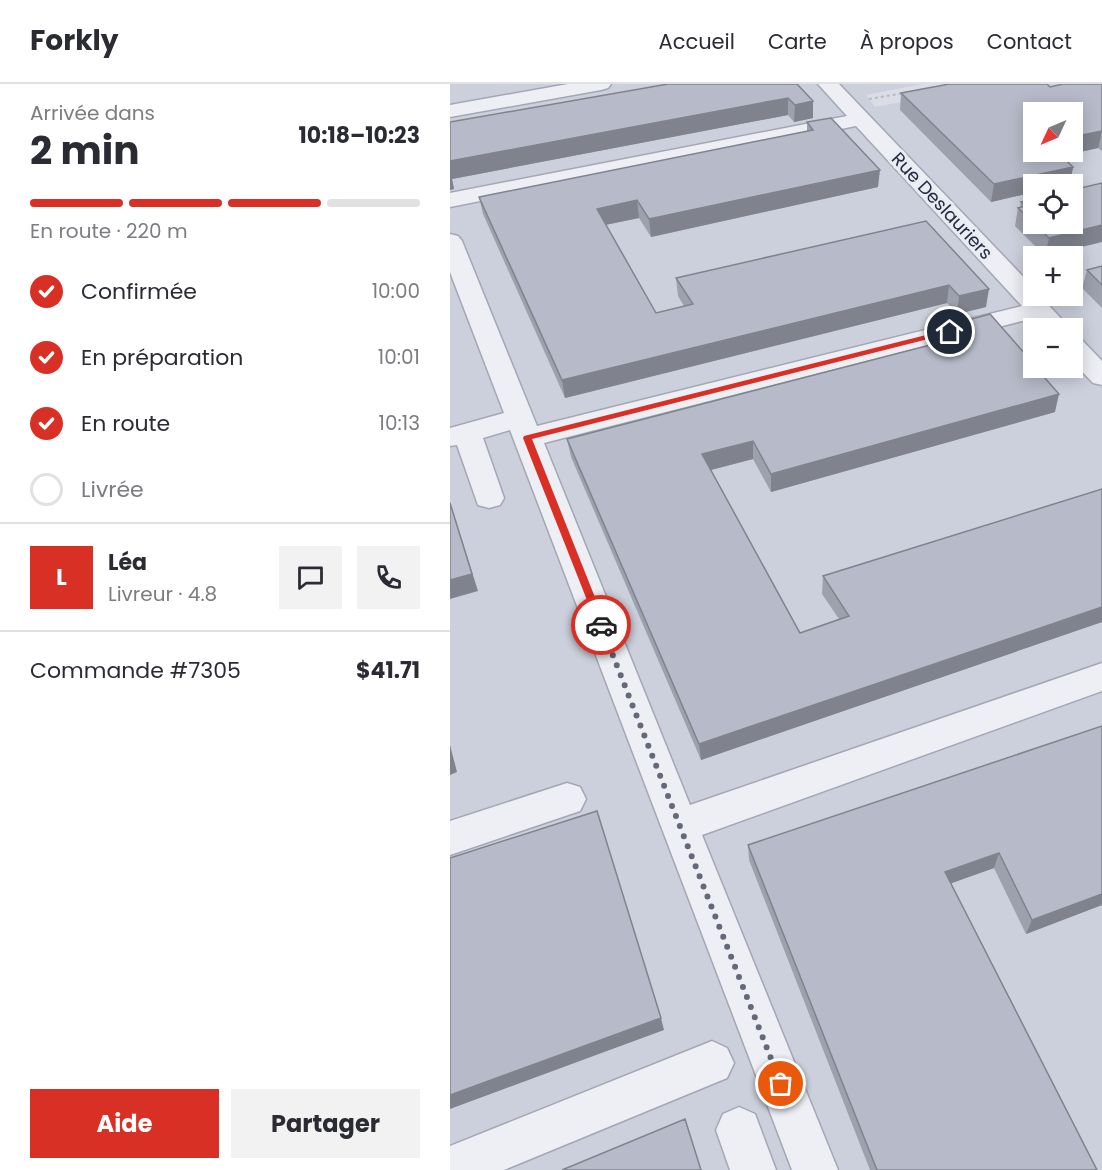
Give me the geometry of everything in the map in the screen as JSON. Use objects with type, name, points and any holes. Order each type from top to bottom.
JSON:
[{"type":"street","points":[[450,111],[601,84]]},
{"type":"street","name":"Rue Deslauriers","points":[[828,84],[1047,318]]},
{"type":"street","points":[[450,200],[853,111]]},
{"type":"street","points":[[450,241],[815,1170]]},
{"type":"street","points":[[489,498],[459,435],[523,428],[1023,324]]},
{"type":"street","points":[[1083,357],[1102,377]]},
{"type":"street","points":[[680,826],[1102,677]]},
{"type":"street","points":[[450,838],[567,799]]},
{"type":"street","points":[[450,1169],[712,1063]]},
{"type":"path","points":[[853,111],[929,88]]},
{"type":"shaded area","points":[[450,84],[922,84],[866,95],[875,107],[998,84],[1102,84],[1102,1170],[450,1170]]},
{"type":"building","points":[[668,84],[797,84],[813,101],[795,105],[788,98],[450,161],[450,122]]},
{"type":"building","points":[[949,84],[1047,84],[1050,87],[1063,84],[1102,84],[1102,131],[1083,135],[1083,102],[1023,102],[1023,162],[1068,162],[1073,167],[1040,174],[1023,174],[1023,178],[994,184],[901,93]]},
{"type":"building","points":[[831,118],[880,170],[649,219],[637,200],[597,209],[656,313],[693,304],[676,278],[926,221],[989,289],[959,296],[949,285],[562,380],[479,197],[813,130],[807,122]]},
{"type":"building","points":[[1102,183],[1102,225],[1083,230],[1083,187]]},
{"type":"building","points":[[1045,234],[1065,234],[1049,238]]},
{"type":"building","points":[[1102,266],[1102,285],[1087,270]]},
{"type":"building","points":[[990,314],[1023,352],[1023,378],[1045,378],[1059,394],[771,474],[753,441],[702,454],[800,633],[849,616],[823,576],[1102,489],[1102,607],[699,744],[567,439],[965,336],[957,323]]},
{"type":"building","points":[[450,503],[472,574],[450,580]]},
{"type":"building","points":[[1102,726],[1102,894],[1032,920],[999,853],[945,872],[1097,1170],[877,1170],[748,845]]},
{"type":"building","points":[[597,811],[661,1018],[450,1095],[450,858]]},
{"type":"building","points":[[685,1119],[701,1170],[562,1170]]},
{"type":"way so far","points":[[601,625],[781,1084]]},
{"type":"route","points":[[601,625],[527,438],[950,332]]}]
